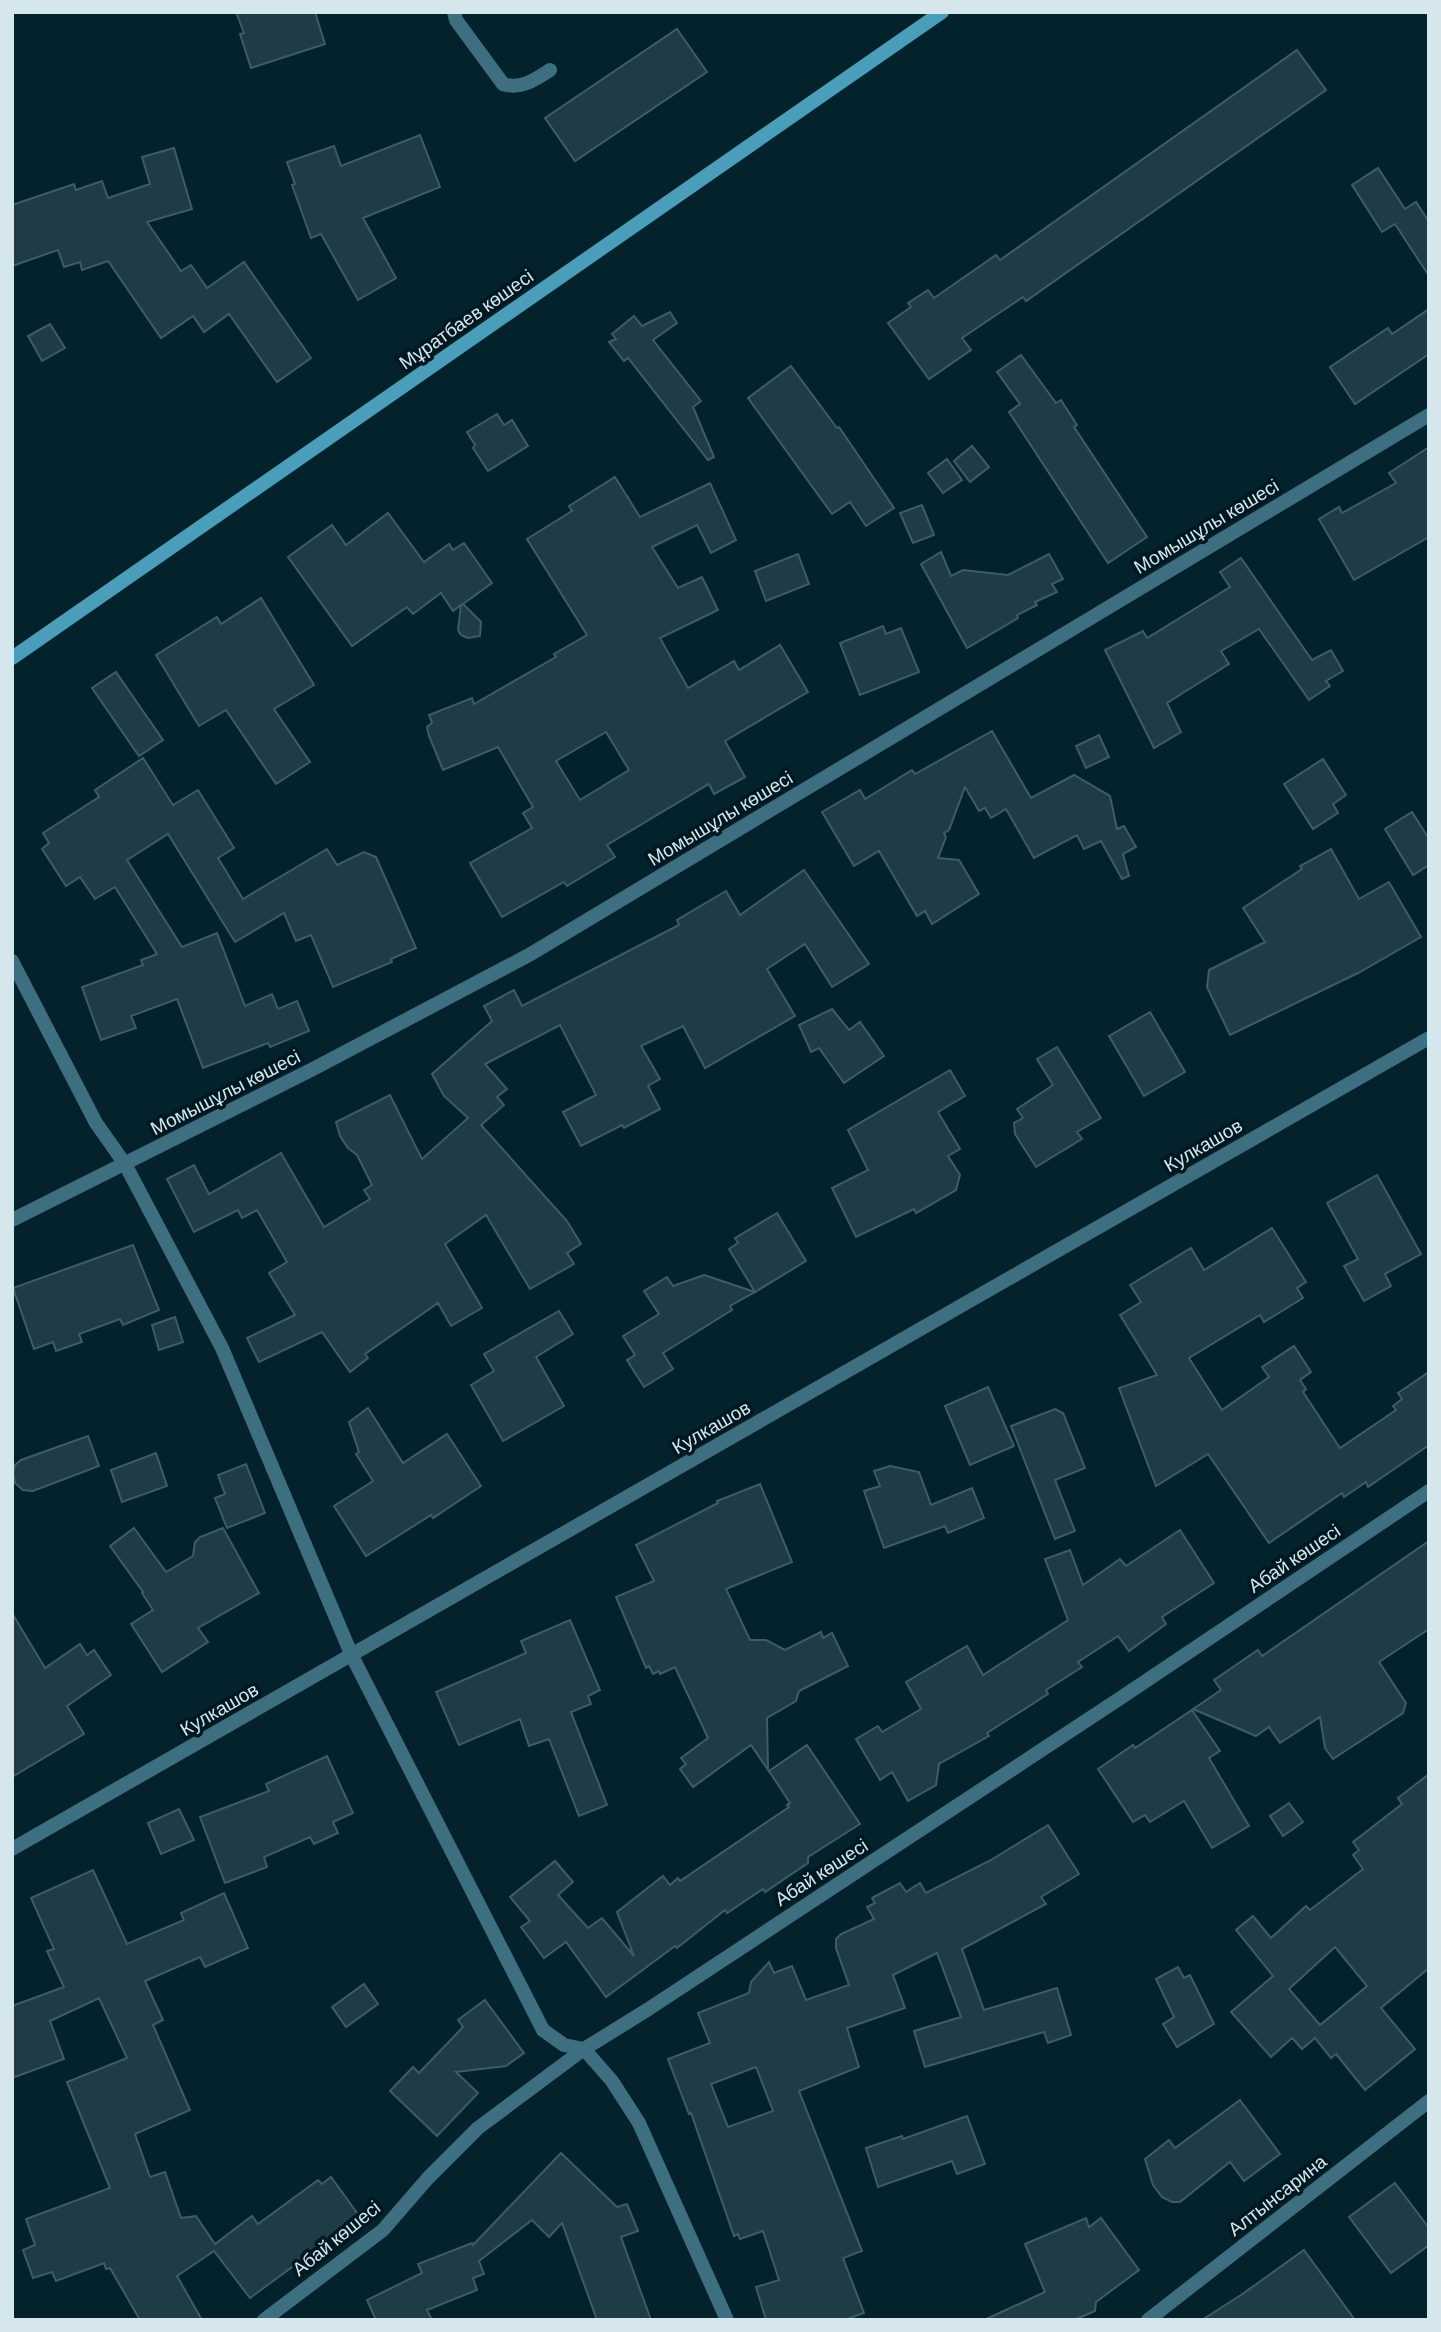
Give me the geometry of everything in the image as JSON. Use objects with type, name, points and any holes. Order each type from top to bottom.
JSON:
[{"type":"street","points":[[454,12],[456,20],[503,84],[512,87],[523,85],[550,70]]},
{"type":"street","name":"Мұратбаев көшесі","points":[[12,658],[942,12]]},
{"type":"street","name":"Момышұлы көшесі","points":[[12,1220],[313,1069],[529,955],[1429,415]]},
{"type":"street","points":[[12,961],[96,1123],[125,1164],[222,1348],[352,1656],[543,2030],[564,2045],[584,2049],[612,2081],[639,2123],[727,2320]]},
{"type":"street","name":"Кулкашов","points":[[12,1849],[1429,1038]]},
{"type":"street","name":"Абай көшесі","points":[[264,2320],[383,2230],[428,2178],[478,2128],[584,2049],[1119,1699],[1429,1491]]},
{"type":"street","name":"Алтынсарина","points":[[1148,2320],[1429,2101]]},
{"type":"building","points":[[236,12],[315,12],[325,44],[251,68],[240,34],[244,33]]},
{"type":"building","points":[[677,29],[707,72],[575,161],[545,118]]},
{"type":"building","points":[[1297,50],[1326,90],[1026,301],[1023,297],[962,338],[971,350],[929,379],[888,323],[911,307],[908,303],[928,290],[934,298],[996,255],[1000,260]]},
{"type":"building","points":[[420,135],[440,187],[363,218],[396,278],[358,300],[321,234],[311,238],[292,185],[295,184],[287,162],[334,146],[341,166]]},
{"type":"building","points":[[174,148],[192,209],[147,222],[181,271],[191,265],[207,288],[244,262],[311,358],[277,382],[229,314],[204,332],[193,316],[161,338],[108,261],[82,270],[80,262],[64,267],[58,250],[12,266],[12,205],[74,184],[76,190],[102,181],[108,198],[150,184],[142,157]]},
{"type":"building","points":[[1378,168],[1405,209],[1416,202],[1429,222],[1429,276],[1395,224],[1382,232],[1352,185]]},
{"type":"building","points":[[1429,309],[1429,354],[1355,404],[1330,367],[1388,328],[1392,334]]},
{"type":"building","points":[[670,312],[677,323],[653,340],[701,401],[693,407],[714,457],[708,460],[628,358],[624,361],[609,342],[616,339],[612,334],[634,316],[642,326]]},
{"type":"building","points":[[50,324],[65,348],[42,361],[28,336]]},
{"type":"building","points":[[1021,355],[1056,403],[1061,400],[1077,425],[1074,427],[1147,537],[1108,563],[1009,412],[1020,404],[997,372]]},
{"type":"building","points":[[791,366],[837,428],[839,427],[894,508],[866,526],[850,502],[832,514],[748,398]]},
{"type":"building","points":[[497,414],[504,425],[512,420],[528,446],[488,471],[473,448],[475,445],[467,432]]},
{"type":"building","points":[[972,446],[989,467],[970,482],[954,461]]},
{"type":"building","points":[[1429,447],[1429,537],[1354,580],[1319,519],[1339,507],[1342,513],[1396,483],[1389,473]]},
{"type":"building","points":[[947,459],[962,480],[943,493],[928,473]]},
{"type":"building","points":[[615,477],[640,517],[710,483],[736,540],[711,553],[697,525],[652,547],[678,588],[702,577],[718,610],[660,638],[688,688],[734,661],[739,670],[780,645],[808,692],[725,741],[745,777],[714,794],[709,784],[607,845],[615,857],[567,886],[564,882],[502,917],[470,863],[532,828],[523,813],[533,807],[498,747],[443,770],[427,727],[432,723],[429,715],[472,698],[474,704],[556,657],[554,654],[587,635],[527,539],[572,511],[569,506]],"holes":[[[606,732],[629,770],[580,800],[556,761]]]},
{"type":"building","points":[[922,505],[934,535],[913,543],[900,513]]},
{"type":"building","points":[[388,513],[424,562],[449,544],[453,550],[464,543],[492,583],[463,604],[481,622],[480,636],[468,638],[461,635],[458,630],[461,605],[453,611],[441,593],[413,614],[407,607],[352,646],[288,557],[332,525],[346,545]]},
{"type":"building","points":[[941,552],[951,576],[963,570],[1008,575],[1049,554],[1063,579],[1052,584],[1057,592],[1035,602],[1037,605],[1017,615],[1018,618],[967,648],[921,564]]},
{"type":"building","points":[[798,554],[809,584],[766,601],[755,571]]},
{"type":"building","points":[[1241,558],[1312,660],[1331,650],[1343,671],[1326,681],[1330,686],[1309,700],[1259,629],[1221,651],[1229,664],[1167,703],[1181,732],[1154,748],[1105,650],[1143,631],[1147,638],[1230,587],[1220,572]]},
{"type":"building","points":[[261,598],[314,685],[274,709],[310,762],[276,784],[226,710],[199,726],[156,655],[217,617],[221,624]]},
{"type":"building","points":[[883,626],[886,634],[901,628],[919,672],[860,695],[840,643]]},
{"type":"building","points":[[116,672],[163,740],[139,756],[92,688]]},
{"type":"building","points":[[992,731],[1031,798],[1074,775],[1110,796],[1117,829],[1124,826],[1136,847],[1123,854],[1129,876],[1122,879],[1101,841],[1084,849],[1077,835],[1034,858],[1006,809],[991,818],[985,808],[979,811],[965,787],[949,830],[944,833],[946,837],[938,858],[959,860],[979,894],[932,924],[925,911],[917,916],[879,851],[854,866],[822,812],[860,790],[865,799],[912,770],[915,774]]},
{"type":"building","points":[[1099,735],[1109,757],[1086,768],[1076,746]]},
{"type":"building","points":[[143,758],[173,805],[198,790],[234,848],[218,858],[243,899],[327,849],[337,865],[364,852],[376,857],[416,948],[391,959],[392,962],[333,987],[311,935],[296,941],[284,913],[235,942],[168,834],[127,860],[182,947],[217,933],[245,1006],[272,994],[278,1009],[297,1001],[309,1031],[270,1047],[268,1043],[203,1068],[177,999],[131,1016],[136,1028],[101,1040],[82,987],[143,965],[141,960],[157,954],[115,887],[95,899],[80,877],[66,886],[42,849],[49,843],[43,833],[99,797],[95,790]]},
{"type":"building","points":[[1323,759],[1346,795],[1333,804],[1338,813],[1313,829],[1284,784]]},
{"type":"building","points":[[1412,812],[1429,839],[1429,865],[1413,875],[1385,829]]},
{"type":"building","points":[[1331,849],[1359,899],[1389,882],[1421,937],[1358,973],[1230,1035],[1207,987],[1209,970],[1265,942],[1243,908],[1302,869],[1300,866]]},
{"type":"building","points":[[804,870],[869,964],[832,987],[805,944],[767,969],[795,1016],[705,1068],[683,1026],[641,1046],[660,1079],[648,1086],[660,1109],[581,1146],[563,1112],[596,1095],[560,1025],[485,1064],[507,1089],[497,1097],[504,1105],[481,1125],[567,1221],[581,1244],[567,1253],[574,1264],[530,1289],[486,1215],[445,1244],[482,1308],[451,1326],[438,1303],[365,1354],[368,1358],[350,1372],[322,1332],[259,1362],[247,1338],[295,1315],[269,1273],[287,1262],[257,1210],[242,1218],[238,1210],[194,1232],[167,1179],[194,1165],[209,1194],[281,1153],[324,1227],[370,1199],[364,1190],[372,1185],[357,1155],[340,1136],[336,1122],[390,1095],[422,1159],[468,1118],[444,1096],[432,1074],[492,1021],[484,1006],[514,990],[522,1006],[679,925],[677,920],[726,891],[740,915]]},
{"type":"building","points":[[832,1009],[849,1030],[860,1022],[884,1056],[844,1083],[819,1048],[811,1052],[799,1025]]},
{"type":"building","points":[[1150,1012],[1185,1072],[1144,1096],[1109,1036]]},
{"type":"building","points":[[1057,1047],[1101,1118],[1077,1132],[1082,1139],[1036,1167],[1015,1134],[1014,1123],[1023,1118],[1017,1109],[1053,1085],[1037,1059]]},
{"type":"building","points":[[950,1070],[965,1096],[938,1112],[960,1149],[948,1156],[960,1175],[956,1190],[916,1213],[914,1209],[856,1237],[832,1188],[868,1170],[848,1130]]},
{"type":"building","points":[[1377,1175],[1421,1254],[1385,1274],[1391,1286],[1364,1301],[1344,1266],[1358,1259],[1327,1203]]},
{"type":"building","points":[[777,1213],[806,1261],[755,1292],[729,1249],[738,1243],[735,1238]]},
{"type":"building","points":[[1272,1228],[1306,1282],[1297,1288],[1303,1298],[1264,1322],[1260,1315],[1189,1358],[1222,1410],[1269,1377],[1262,1367],[1294,1346],[1311,1372],[1300,1380],[1306,1389],[1303,1392],[1340,1448],[1396,1410],[1393,1406],[1402,1399],[1398,1393],[1429,1372],[1429,1445],[1368,1487],[1366,1482],[1344,1497],[1342,1493],[1269,1543],[1208,1454],[1156,1486],[1119,1388],[1157,1375],[1120,1315],[1141,1302],[1130,1285],[1191,1248],[1204,1270]]},
{"type":"building","points":[[133,1245],[159,1310],[123,1325],[120,1319],[79,1334],[82,1342],[56,1351],[53,1342],[34,1349],[13,1288]]},
{"type":"building","points":[[704,1275],[755,1292],[730,1306],[732,1310],[663,1353],[673,1369],[644,1387],[627,1360],[635,1355],[623,1336],[659,1314],[644,1291],[667,1277],[673,1286]]},
{"type":"building","points":[[559,1311],[573,1334],[536,1357],[564,1406],[503,1441],[471,1385],[494,1371],[484,1354]]},
{"type":"building","points":[[175,1317],[183,1342],[159,1350],[152,1325]]},
{"type":"building","points":[[988,1387],[1014,1446],[970,1465],[945,1406]]},
{"type":"building","points":[[368,1408],[403,1463],[447,1434],[481,1486],[433,1518],[431,1515],[366,1556],[334,1506],[373,1481],[356,1454],[359,1452],[349,1422]]},
{"type":"building","points":[[1055,1409],[1063,1413],[1085,1468],[1055,1480],[1075,1531],[1055,1539],[1011,1426]]},
{"type":"building","points":[[88,1436],[99,1466],[33,1491],[23,1490],[15,1483],[15,1465],[21,1460]]},
{"type":"building","points":[[156,1453],[167,1486],[122,1502],[111,1470]]},
{"type":"building","points":[[246,1464],[265,1513],[227,1528],[215,1498],[225,1494],[218,1475]]},
{"type":"building","points":[[890,1466],[919,1472],[931,1505],[972,1488],[984,1518],[948,1533],[945,1526],[884,1548],[864,1491],[880,1486],[874,1471]]},
{"type":"building","points":[[760,1484],[792,1562],[726,1589],[750,1640],[766,1640],[785,1650],[821,1632],[823,1638],[832,1633],[848,1666],[799,1691],[796,1701],[767,1718],[768,1770],[751,1745],[693,1787],[680,1769],[686,1764],[681,1758],[708,1738],[675,1667],[660,1674],[659,1671],[653,1674],[649,1666],[646,1668],[616,1597],[654,1581],[636,1545],[718,1503],[717,1501]]},
{"type":"building","points":[[134,1528],[166,1572],[193,1556],[195,1542],[200,1537],[223,1528],[259,1593],[198,1628],[208,1642],[162,1672],[131,1624],[153,1610],[110,1546]]},
{"type":"building","points":[[1180,1530],[1214,1583],[1162,1617],[1166,1624],[1129,1651],[1118,1636],[1078,1662],[1082,1667],[1046,1690],[1048,1694],[987,1733],[989,1736],[939,1764],[936,1785],[908,1801],[892,1772],[880,1780],[856,1739],[878,1726],[882,1732],[921,1709],[906,1682],[967,1646],[983,1675],[1068,1620],[1045,1559],[1070,1550],[1083,1585],[1120,1559],[1126,1566]]},
{"type":"building","points":[[1429,1541],[1429,1629],[1379,1662],[1406,1703],[1403,1713],[1333,1759],[1325,1748],[1320,1717],[1280,1743],[1269,1727],[1256,1736],[1193,1709],[1221,1690],[1214,1680],[1258,1650],[1262,1656]]},
{"type":"building","points":[[12,1613],[45,1668],[80,1644],[87,1655],[94,1650],[111,1675],[67,1706],[84,1734],[12,1777]]},
{"type":"building","points":[[570,1620],[600,1690],[588,1696],[591,1704],[571,1712],[607,1805],[579,1816],[549,1739],[529,1746],[520,1719],[459,1745],[436,1692],[526,1653],[521,1641]]},
{"type":"building","points":[[1192,1710],[1220,1751],[1209,1758],[1249,1826],[1212,1848],[1184,1801],[1150,1822],[1145,1815],[1133,1822],[1098,1769]]},
{"type":"building","points":[[807,1745],[860,1824],[808,1857],[808,1863],[765,1892],[763,1889],[727,1913],[725,1910],[677,1948],[675,1946],[606,1997],[566,1942],[544,1958],[521,1927],[530,1921],[510,1897],[555,1861],[573,1882],[558,1895],[588,1928],[602,1918],[634,1956],[617,1912],[663,1876],[670,1885],[678,1878],[680,1881],[789,1807],[787,1805],[790,1803],[769,1771]]},
{"type":"building","points":[[327,1756],[353,1813],[333,1822],[338,1833],[314,1844],[310,1837],[264,1857],[267,1867],[225,1883],[200,1817],[269,1791],[266,1784]]},
{"type":"building","points":[[1429,1774],[1429,1968],[1381,2008],[1415,2049],[1365,2090],[1336,2054],[1331,2058],[1315,2038],[1302,2049],[1292,2038],[1271,2057],[1231,2012],[1273,1976],[1236,1930],[1253,1916],[1271,1938],[1306,1906],[1310,1910],[1363,1869],[1353,1855],[1359,1850],[1353,1842],[1402,1804],[1398,1798]],"holes":[[[1335,1947],[1367,1986],[1320,2025],[1289,1989]]]},
{"type":"building","points":[[1289,1803],[1303,1822],[1283,1836],[1270,1816]]},
{"type":"building","points":[[179,1809],[194,1840],[161,1854],[148,1823]]},
{"type":"building","points":[[1048,1825],[1079,1874],[1041,1897],[1046,1904],[962,1949],[984,2010],[1057,1988],[1071,2035],[1048,2043],[1044,2032],[925,2067],[914,2031],[961,2017],[937,1953],[893,1975],[905,2008],[847,2028],[859,2067],[799,2091],[862,2251],[843,2258],[864,2313],[845,2320],[766,2320],[756,2287],[779,2280],[763,2231],[740,2239],[738,2234],[734,2236],[691,2113],[689,2114],[668,2059],[710,2043],[698,2013],[749,1993],[751,1982],[769,1962],[774,1973],[792,1966],[806,2000],[849,1985],[836,1948],[836,1939],[874,1919],[867,1907],[875,1903],[872,1898],[900,1883],[906,1892],[920,1883],[926,1893],[991,1860]],"holes":[[[756,2067],[773,2111],[728,2127],[711,2084]]]},
{"type":"building","points":[[93,1870],[127,1944],[184,1920],[181,1913],[224,1893],[248,1948],[205,1967],[200,1957],[145,1981],[163,2020],[153,2025],[190,2110],[135,2134],[150,2177],[165,2172],[181,2218],[196,2216],[215,2244],[252,2216],[258,2224],[318,2180],[322,2184],[331,2177],[360,2217],[250,2298],[214,2251],[177,2276],[202,2320],[140,2320],[110,2268],[106,2269],[104,2263],[56,2281],[52,2272],[33,2278],[23,2250],[35,2245],[26,2219],[110,2188],[67,2082],[127,2058],[99,1998],[50,2021],[64,2059],[12,2078],[12,2006],[64,1987],[47,1951],[54,1949],[31,1898]]},
{"type":"building","points":[[1178,1967],[1184,1978],[1190,1975],[1214,2024],[1177,2047],[1163,2024],[1174,2017],[1156,1979]]},
{"type":"building","points":[[364,1984],[378,2004],[346,2027],[332,2007]]},
{"type":"building","points":[[485,2000],[524,2053],[506,2066],[456,2072],[478,2093],[437,2136],[390,2091],[413,2067],[419,2073],[463,2027],[458,2020]]},
{"type":"building","points":[[1240,2100],[1280,2154],[1244,2181],[1230,2162],[1180,2202],[1172,2202],[1162,2197],[1153,2185],[1145,2159],[1169,2140],[1175,2148]]},
{"type":"building","points":[[967,2116],[985,2164],[957,2174],[952,2161],[878,2187],[866,2148],[902,2136],[903,2139]]},
{"type":"building","points":[[561,2153],[617,2207],[627,2204],[638,2231],[621,2237],[651,2320],[597,2320],[562,2223],[549,2237],[532,2220],[479,2261],[484,2274],[473,2278],[477,2290],[427,2310],[432,2320],[376,2320],[367,2300],[422,2273],[418,2264],[472,2243],[473,2245]]},
{"type":"building","points":[[1395,2183],[1429,2228],[1429,2245],[1391,2273],[1349,2217]]},
{"type":"building","points":[[1086,2218],[1089,2227],[1101,2218],[1139,2270],[1096,2302],[1095,2311],[1074,2320],[984,2320],[1045,2292],[1025,2244]]},
{"type":"building","points":[[1304,2250],[1355,2320],[1202,2320],[1241,2295]]}]
